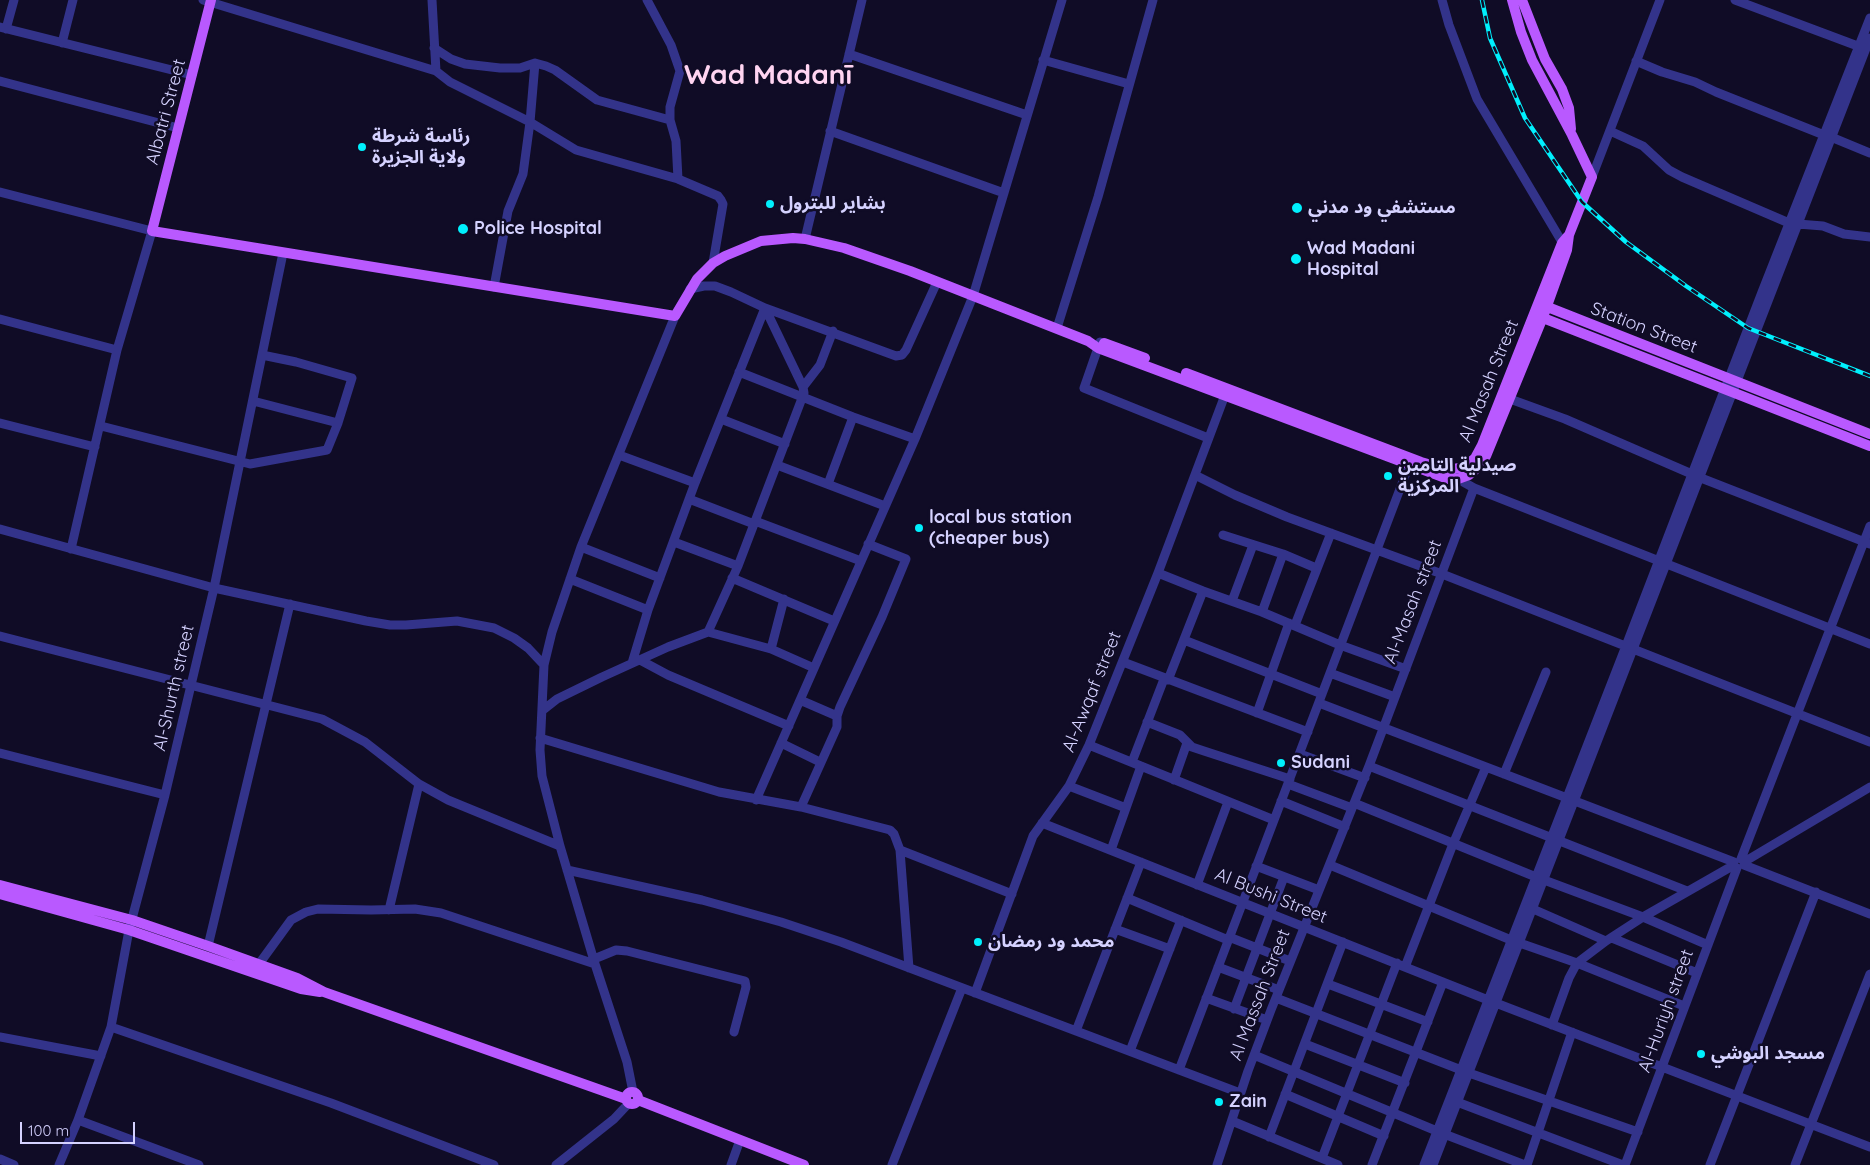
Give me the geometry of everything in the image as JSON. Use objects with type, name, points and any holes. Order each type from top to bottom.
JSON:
[{"type":"main road","points":[[1512,0],[1521,32],[1532,60],[1592,177],[1539,316],[1870,434]]},
{"type":"main road","points":[[1522,0],[1545,59],[1562,89],[1569,108],[1572,135]]},
{"type":"main road","name":"Albatri Street","points":[[152,232],[192,75],[208,1]]},
{"type":"main road","points":[[152,232],[674,316],[690,289],[713,263],[737,250],[761,242],[805,238],[868,255],[1088,341],[1411,462],[1457,474]]},
{"type":"main road","name":"Station Street","points":[[1543,305],[1732,385]]},
{"type":"main road","name":"Al Masah Street","points":[[1457,474],[1469,475],[1482,462],[1510,399],[1539,316]]},
{"type":"main road","name":"Al Masah Street","points":[[1457,474],[1479,452],[1539,316]]},
{"type":"main road","points":[[1099,345],[1225,395],[1276,411]]},
{"type":"main road","points":[[1732,385],[1870,446]]},
{"type":"main road","points":[[0,885],[130,925],[284,984],[301,989],[324,992]]},
{"type":"main road","points":[[0,894],[208,946],[297,978],[324,992],[632,1099],[804,1165]]},
{"type":"street","points":[[14,0],[3,28],[192,75]]},
{"type":"street","points":[[62,43],[73,0]]},
{"type":"street","points":[[432,0],[436,71]]},
{"type":"street","points":[[647,0],[671,45],[680,71],[671,101],[670,120],[675,137],[678,179]]},
{"type":"street","points":[[805,238],[862,0]]},
{"type":"street","points":[[756,800],[915,439],[973,296],[1062,0]]},
{"type":"street","points":[[1057,328],[1096,206],[1153,0]]},
{"type":"street","points":[[1442,0],[1448,25],[1477,99],[1524,180],[1566,243]]},
{"type":"street","points":[[1592,177],[1660,0]]},
{"type":"street","points":[[1735,0],[1865,49]]},
{"type":"street","points":[[208,1],[436,71],[450,82],[530,122],[576,150],[678,179],[718,196],[722,204],[713,263]]},
{"type":"street","points":[[1865,49],[1870,18]]},
{"type":"street","points":[[1663,561],[1701,478],[1732,385],[1827,136],[1870,38]]},
{"type":"street","points":[[434,48],[451,59],[465,64],[520,68],[534,63],[555,70],[597,100],[670,120]]},
{"type":"street","points":[[849,54],[1027,115]]},
{"type":"street","points":[[1044,60],[1129,84]]},
{"type":"street","points":[[1636,61],[1662,72],[1695,82],[1870,153]]},
{"type":"street","points":[[494,287],[508,211],[523,174],[530,122],[534,63]]},
{"type":"street","points":[[0,82],[178,128]]},
{"type":"street","points":[[830,131],[1004,193]]},
{"type":"street","points":[[1610,131],[1643,146],[1669,170],[1682,177],[1794,223],[1823,226],[1844,234],[1870,238]]},
{"type":"street","points":[[0,192],[152,232],[117,350],[101,426],[71,549]]},
{"type":"street","name":"Al-Shurth street","points":[[59,1165],[78,1120],[111,1027],[130,925],[165,796],[214,588],[284,253]]},
{"type":"street","points":[[690,289],[715,286],[764,308],[832,331],[896,356],[902,355],[937,282]]},
{"type":"street","points":[[636,662],[648,610],[695,483],[764,308]]},
{"type":"street","points":[[764,308],[804,387]]},
{"type":"street","points":[[556,1165],[614,1119],[632,1099],[627,1062],[594,962],[560,846],[542,776],[540,738],[544,665],[552,632],[570,579],[674,316]]},
{"type":"street","points":[[0,318],[117,350]]},
{"type":"street","points":[[708,632],[738,566],[803,397],[804,387],[820,365],[832,331]]},
{"type":"street","points":[[1099,345],[1084,386],[1085,389],[1208,438]]},
{"type":"street","points":[[101,426],[254,464],[327,450],[352,378],[262,354]]},
{"type":"street","points":[[740,372],[852,417],[915,439]]},
{"type":"street","points":[[1433,1165],[1441,1133],[1630,648],[1663,561],[1692,474],[1732,385]]},
{"type":"street","name":"Al-Awqaf street","points":[[974,993],[1033,836],[1069,786],[1089,745],[1158,573],[1225,395]]},
{"type":"street","points":[[1510,399],[1565,419],[1701,478],[1867,543]]},
{"type":"street","points":[[253,401],[338,422]]},
{"type":"street","points":[[828,484],[852,417]]},
{"type":"street","points":[[721,419],[785,444]]},
{"type":"street","points":[[0,423],[96,447]]},
{"type":"street","points":[[618,454],[695,483]]},
{"type":"street","points":[[1179,1070],[1411,462]]},
{"type":"street","points":[[777,465],[886,506]]},
{"type":"street","points":[[1457,474],[1474,488],[1870,644]]},
{"type":"street","points":[[1195,475],[1235,495],[1870,742]]},
{"type":"street","name":"Al-Masah street","points":[[1383,728],[1474,488]]},
{"type":"street","points":[[689,500],[861,561]]},
{"type":"street","name":"Al-Huriyh street","points":[[1624,1165],[1831,628],[1867,543],[1870,526]]},
{"type":"street","points":[[0,529],[214,588],[390,625],[457,621],[494,628],[514,638],[528,648],[544,665]]},
{"type":"street","points":[[1257,713],[1270,674],[1331,532]]},
{"type":"street","points":[[1224,535],[1283,554],[1316,568]]},
{"type":"street","points":[[674,542],[738,566]]},
{"type":"street","points":[[801,807],[837,727],[836,716],[906,560],[868,544]]},
{"type":"street","points":[[1232,601],[1252,545]]},
{"type":"street","points":[[582,547],[660,578]]},
{"type":"street","points":[[1262,612],[1283,554]]},
{"type":"street","points":[[1158,573],[1406,669]]},
{"type":"street","points":[[732,578],[834,621]]},
{"type":"street","points":[[570,579],[648,610]]},
{"type":"street","points":[[1132,762],[1203,591]]},
{"type":"street","points":[[770,649],[784,599]]},
{"type":"street","points":[[208,946],[290,604]]},
{"type":"street","points":[[543,710],[558,699],[636,662],[708,632],[770,649],[814,668]]},
{"type":"street","points":[[0,636],[322,719],[365,742],[419,784],[448,800],[560,846]]},
{"type":"street","points":[[1184,640],[1270,674],[1383,728],[1870,914]]},
{"type":"street","points":[[636,662],[789,726]]},
{"type":"street","points":[[1123,662],[1308,732]]},
{"type":"street","points":[[1504,774],[1546,672]]},
{"type":"street","points":[[1330,673],[1395,697]]},
{"type":"street","points":[[800,700],[836,716]]},
{"type":"street","points":[[1147,722],[1180,735],[1192,747],[1204,752],[1454,844],[1540,879],[1643,917],[1708,945]]},
{"type":"street","name":"Al Massah Street","points":[[1217,1165],[1240,1093],[1267,1020],[1383,728]]},
{"type":"street","points":[[540,738],[679,780],[756,800],[801,807],[890,830],[894,834],[900,850],[909,968]]},
{"type":"street","points":[[782,743],[820,762]]},
{"type":"street","points":[[1174,780],[1187,743]]},
{"type":"street","points":[[1089,745],[1274,820]]},
{"type":"street","points":[[0,753],[165,796]]},
{"type":"street","points":[[1300,754],[1364,778]]},
{"type":"street","points":[[1111,850],[1142,766]]},
{"type":"street","points":[[1369,766],[1687,891]]},
{"type":"street","points":[[1322,1158],[1381,1004],[1429,906],[1486,767]]},
{"type":"street","points":[[389,910],[419,784]]},
{"type":"street","points":[[1069,786],[1126,808]]},
{"type":"street","points":[[1552,1025],[1569,978],[1577,963],[1609,939],[1687,891],[1739,864],[1870,787]]},
{"type":"street","points":[[1197,885],[1228,802]]},
{"type":"street","points":[[1281,802],[1345,827]]},
{"type":"street","name":"Al Bushi Street","points":[[1042,823],[1492,1002],[1870,1147]]},
{"type":"street","points":[[900,850],[1012,894]]},
{"type":"street","points":[[1076,1031],[1141,862]]},
{"type":"street","points":[[1330,864],[1515,942],[1577,963],[1684,1006]]},
{"type":"street","points":[[1256,866],[1319,890]]},
{"type":"street","points":[[567,870],[702,900],[781,922],[841,942],[1240,1093]]},
{"type":"street","points":[[1234,1009],[1284,876]]},
{"type":"street","points":[[1515,942],[1533,908],[1540,879]]},
{"type":"street","points":[[1710,1165],[1816,892]]},
{"type":"street","points":[[1127,898],[1290,961]]},
{"type":"street","points":[[259,964],[291,920],[306,912],[318,908],[415,909],[441,913],[594,962],[616,950],[627,951],[745,982],[746,987],[734,1032]]},
{"type":"street","points":[[1533,908],[1697,973]]},
{"type":"street","points":[[1130,1051],[1182,920]]},
{"type":"street","points":[[1115,929],[1170,949]]},
{"type":"street","points":[[1269,1137],[1343,942]]},
{"type":"street","points":[[1218,967],[1246,978],[1316,1014],[1465,1071],[1638,1132]]},
{"type":"street","points":[[1795,1165],[1870,974]]},
{"type":"street","points":[[1372,1165],[1443,982]]},
{"type":"street","points":[[1328,984],[1428,1022]]},
{"type":"street","points":[[892,1165],[962,988]]},
{"type":"street","points":[[1206,998],[1267,1020]]},
{"type":"street","points":[[111,1027],[331,1103],[494,1165]]},
{"type":"street","points":[[1254,1055],[1441,1133],[1526,1165],[1572,1032]]},
{"type":"street","points":[[0,1037],[101,1056]]},
{"type":"street","points":[[1305,1044],[1404,1083]]},
{"type":"street","points":[[1424,1165],[1457,1102],[1465,1071]]},
{"type":"street","points":[[1286,1094],[1384,1136]]},
{"type":"street","points":[[1457,1102],[1624,1165]]},
{"type":"street","points":[[78,1120],[199,1165]]},
{"type":"street","points":[[1232,1121],[1338,1165]]},
{"type":"street","points":[[731,1165],[740,1140]]},
{"type":"street","points":[[0,1159],[14,1165]]},
{"type":"railway","points":[[1482,0],[1490,38],[1525,118],[1582,202],[1626,242],[1748,328],[1870,376]]},
{"type":"place","name":"رئاسة شرطة ولاية الجزيرة","points":[[362,147]]},
{"type":"place","name":"بشاير للبترول","points":[[770,204]]},
{"type":"place","name":"مستشفي ود مدني","points":[[1297,208]]},
{"type":"place","name":"Police Hospital","points":[[463,229]]},
{"type":"place","name":"Wad Madani Hospital","points":[[1296,259]]},
{"type":"place","name":"صيدلية التامين المركزية","points":[[1388,476]]},
{"type":"place","name":"local bus station (cheaper bus)","points":[[919,528]]},
{"type":"place","name":"Sudani","points":[[1281,763]]},
{"type":"place","name":"محمد ود رمضان","points":[[978,942]]},
{"type":"place","name":"مسجد البوشي","points":[[1701,1054]]},
{"type":"place","name":"Zain","points":[[1219,1102]]},
{"type":"district","name":"Wad Madanī","points":[[768,76]]}]
